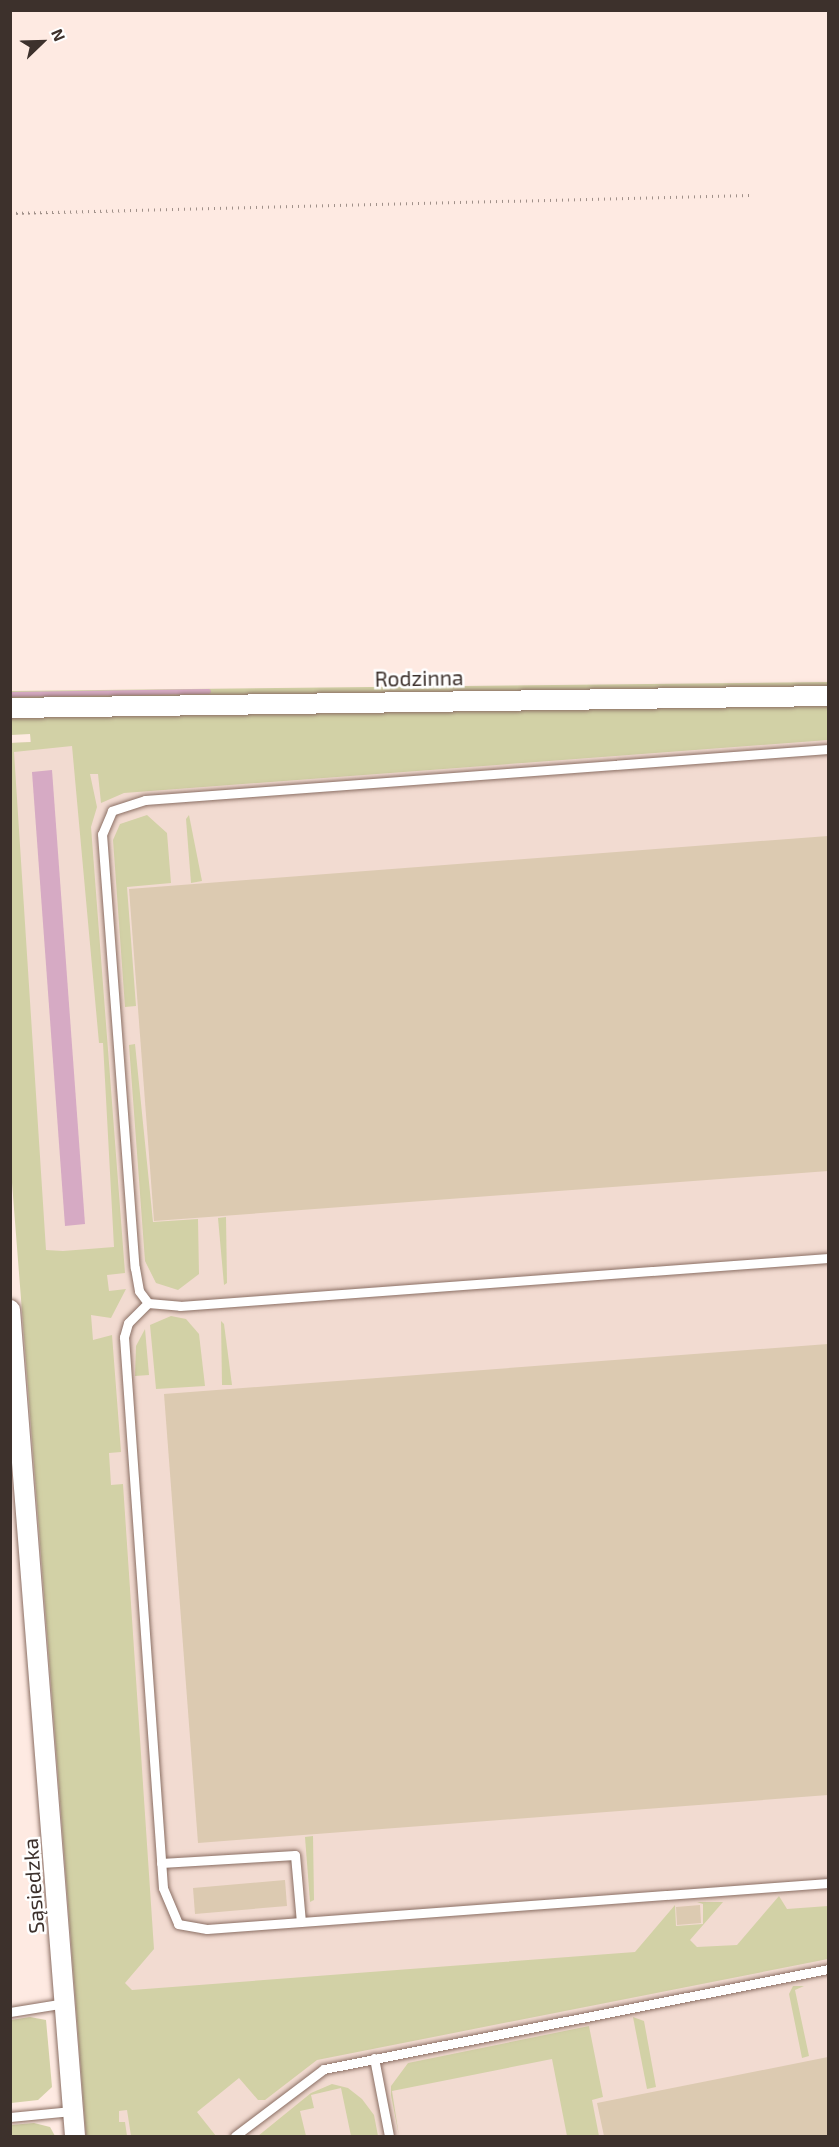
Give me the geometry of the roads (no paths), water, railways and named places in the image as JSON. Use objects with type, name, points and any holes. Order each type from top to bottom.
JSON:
[{"type":"street","name":"Rodzinna","points":[[10,708],[828,696]]},
{"type":"street","name":"Sąsiedzka","points":[[10,1310],[75,2136]]},
{"type":"lane","points":[[828,749],[145,800],[112,811],[102,827],[135,1268],[139,1291],[148,1303],[180,1306],[828,1258]]},
{"type":"lane","points":[[148,1303],[128,1323],[124,1337],[161,1863],[166,1905],[184,1928],[301,1922],[828,1882]]},
{"type":"lane","points":[[161,1863],[295,1855],[301,1922]]},
{"type":"lane","points":[[235,2136],[318,2071],[828,1969]]},
{"type":"lane","points":[[10,2012],[65,2004]]},
{"type":"lane","points":[[374,2058],[389,2136]]},
{"type":"lane","points":[[10,2117],[72,2111]]},
{"type":"waterway","points":[[10,694],[208,691]]}]
